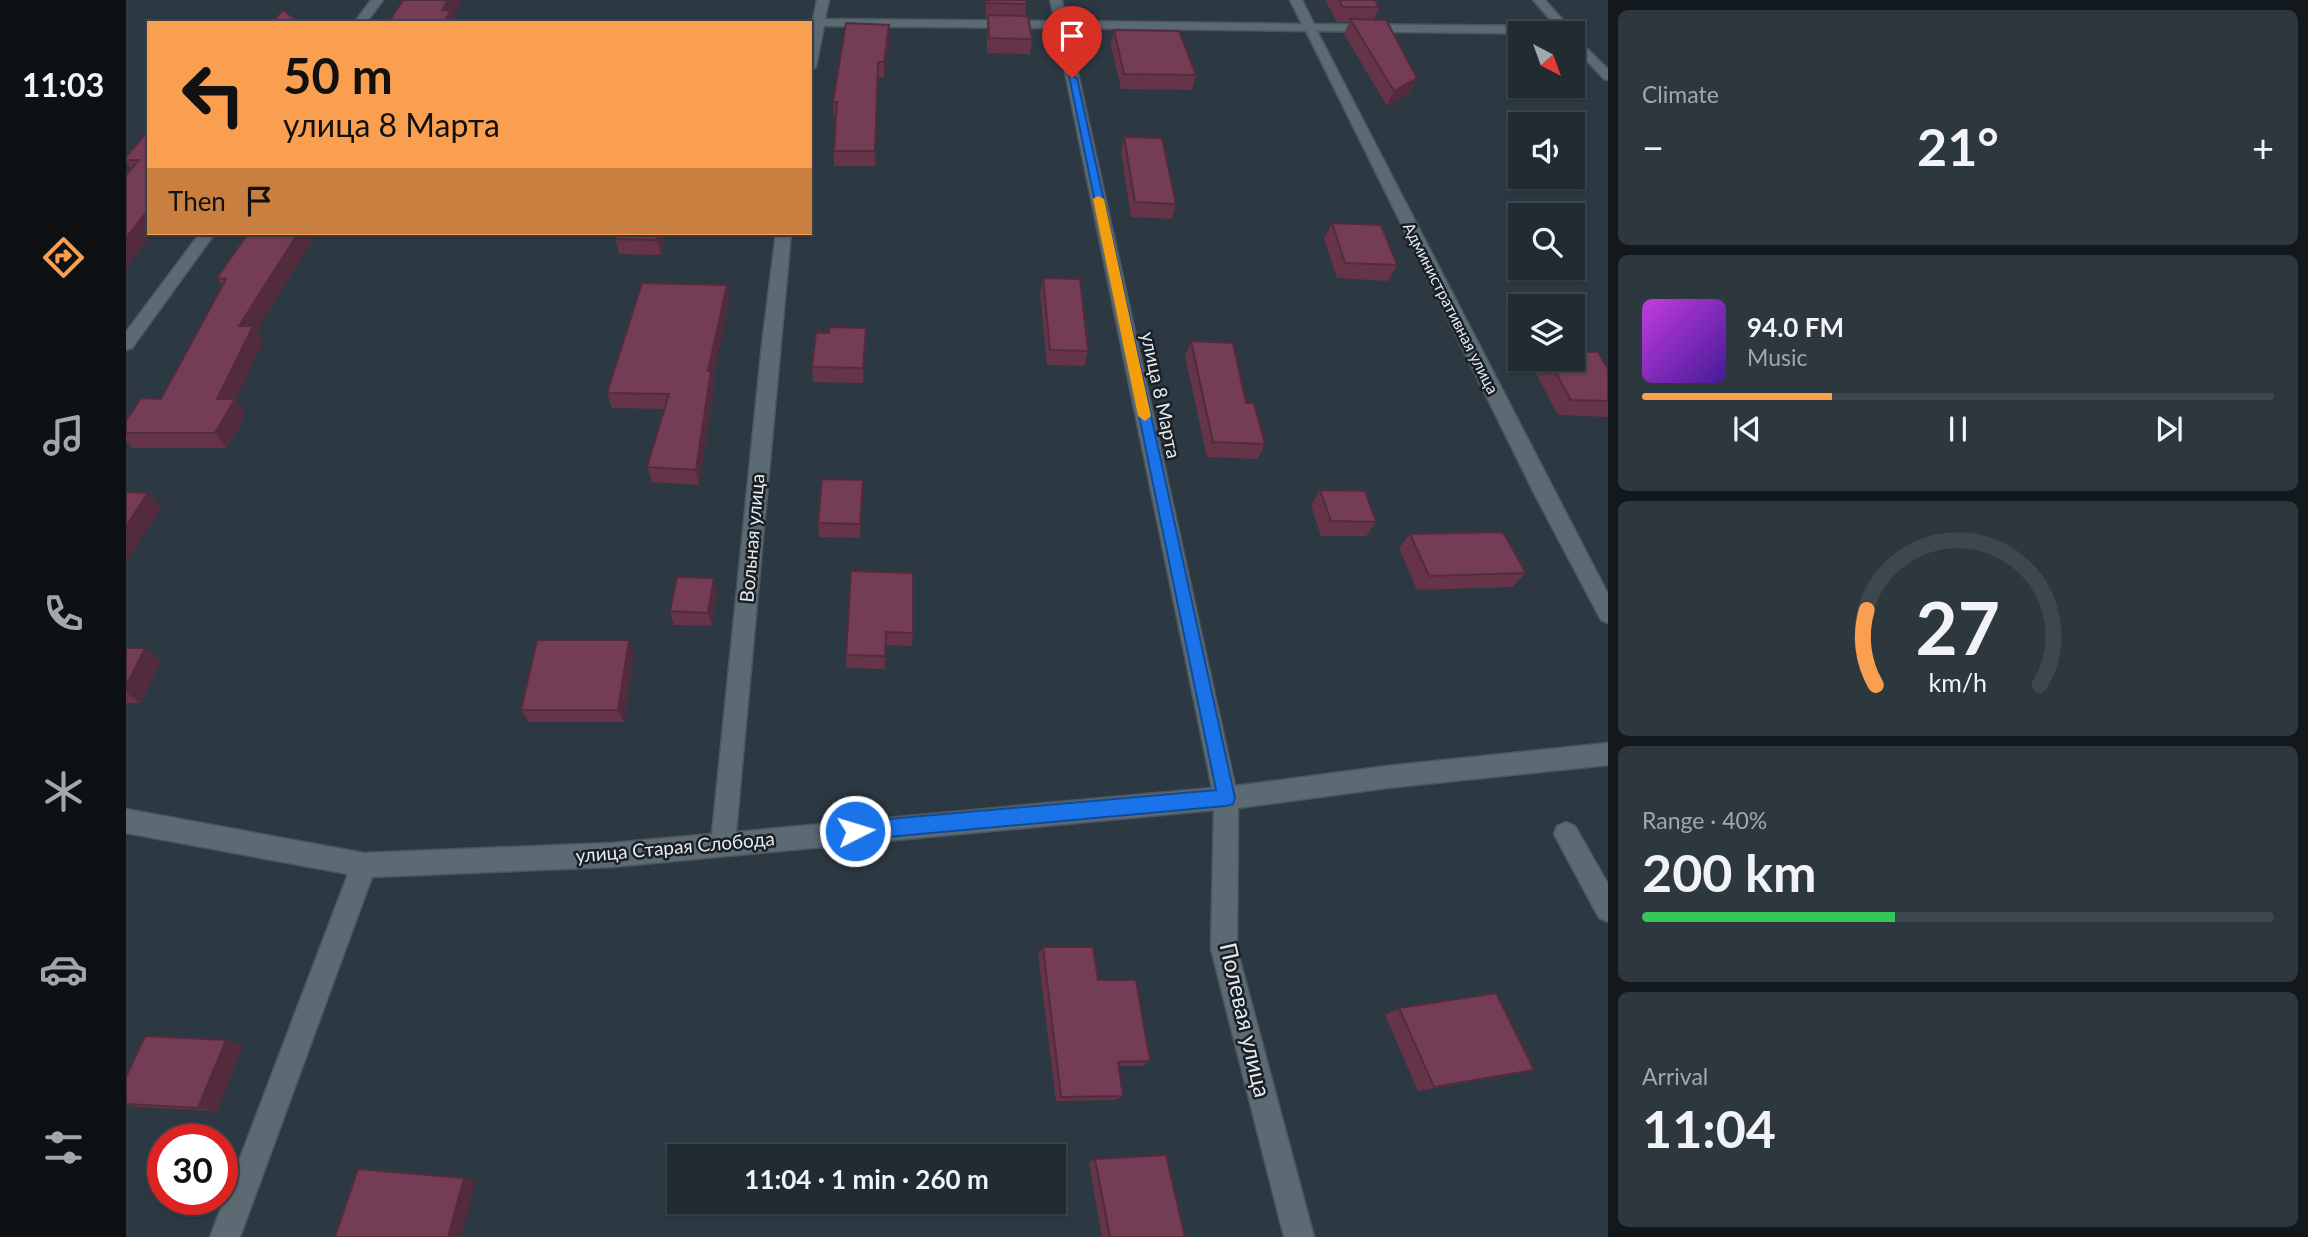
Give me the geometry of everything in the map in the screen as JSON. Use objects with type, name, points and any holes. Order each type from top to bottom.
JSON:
[{"type":"street","points":[[361,21],[377,0]]},
{"type":"street","points":[[812,59],[823,0]]},
{"type":"street","name":"улица 8 Марта","points":[[1056,0],[1226,798]]},
{"type":"street","name":"Административная улица","points":[[1296,0],[1545,495],[1608,614]]},
{"type":"street","points":[[1539,0],[1558,21]]},
{"type":"street","points":[[821,22],[1310,26],[1508,32]]},
{"type":"street","points":[[1586,52],[1608,76]]},
{"type":"street","points":[[126,344],[206,235]]},
{"type":"street","name":"Вольная улица","points":[[723,843],[783,235]]},
{"type":"street","name":"улица Старая Слобода","points":[[126,821],[364,865],[611,855],[1226,798],[1387,777],[1608,754]]},
{"type":"street","name":"Полевая улица","points":[[1226,798],[1224,949],[1299,1237]]},
{"type":"street","points":[[1566,834],[1608,909]]},
{"type":"street","points":[[225,1237],[364,865]]},
{"type":"building","points":[[403,0],[448,0],[442,10],[451,11],[444,21],[389,21]]},
{"type":"building","points":[[988,0],[1026,0],[1027,4],[988,3]]},
{"type":"building","points":[[1339,0],[1375,0],[1379,7],[1343,7]]},
{"type":"building","points":[[283,10],[298,21],[273,21]]},
{"type":"building","points":[[988,15],[1028,16],[1032,39],[989,38]]},
{"type":"building","points":[[1350,19],[1386,20],[1417,78],[1394,91]]},
{"type":"building","points":[[846,23],[889,25],[884,62],[878,62],[875,151],[834,151],[837,102],[833,102]]},
{"type":"building","points":[[1114,30],[1179,31],[1196,75],[1124,74]]},
{"type":"building","points":[[147,132],[147,215],[144,215],[126,238],[126,175],[139,160],[126,160]]},
{"type":"building","points":[[1124,137],[1162,138],[1176,204],[1135,202]]},
{"type":"building","points":[[1332,223],[1381,225],[1397,265],[1345,263]]},
{"type":"building","points":[[247,235],[297,235],[239,326],[253,326],[217,399],[235,399],[215,433],[126,433],[126,421],[141,398],[161,399],[226,279],[217,278]]},
{"type":"building","points":[[616,235],[658,235],[657,240],[615,239]]},
{"type":"building","points":[[1043,278],[1080,279],[1088,351],[1050,350]]},
{"type":"building","points":[[642,283],[727,285],[708,371],[711,371],[696,470],[647,467],[669,394],[607,393]]},
{"type":"building","points":[[830,327],[866,328],[863,368],[812,367],[816,333],[829,333]]},
{"type":"building","points":[[1191,341],[1233,343],[1246,403],[1254,403],[1265,444],[1213,442]]},
{"type":"building","points":[[1585,352],[1598,352],[1608,369],[1608,401],[1571,400],[1555,371],[1585,371]]},
{"type":"building","points":[[822,479],[863,480],[860,524],[818,523]]},
{"type":"building","points":[[1320,490],[1365,491],[1376,522],[1331,521]]},
{"type":"building","points":[[126,492],[148,493],[126,526]]},
{"type":"building","points":[[1503,532],[1526,573],[1429,576],[1410,534]]},
{"type":"building","points":[[851,571],[913,573],[913,633],[886,632],[885,656],[846,655]]},
{"type":"building","points":[[677,577],[714,578],[708,613],[670,611]]},
{"type":"building","points":[[537,640],[629,640],[618,710],[521,710]]},
{"type":"building","points":[[126,648],[145,648],[126,686]]},
{"type":"building","points":[[1043,947],[1093,947],[1098,980],[1136,980],[1150,1061],[1118,1062],[1123,1096],[1061,1097]]},
{"type":"building","points":[[1496,993],[1534,1070],[1434,1087],[1399,1008]]},
{"type":"building","points":[[145,1036],[226,1040],[198,1108],[126,1104],[126,1077]]},
{"type":"building","points":[[1166,1155],[1185,1237],[1110,1237],[1095,1159]]},
{"type":"building","points":[[358,1169],[464,1178],[448,1237],[335,1237]]},
{"type":"slow traffic","points":[[1098,199],[1145,416]]},
{"type":"route","points":[[855,831],[1226,798],[1072,78]]}]
